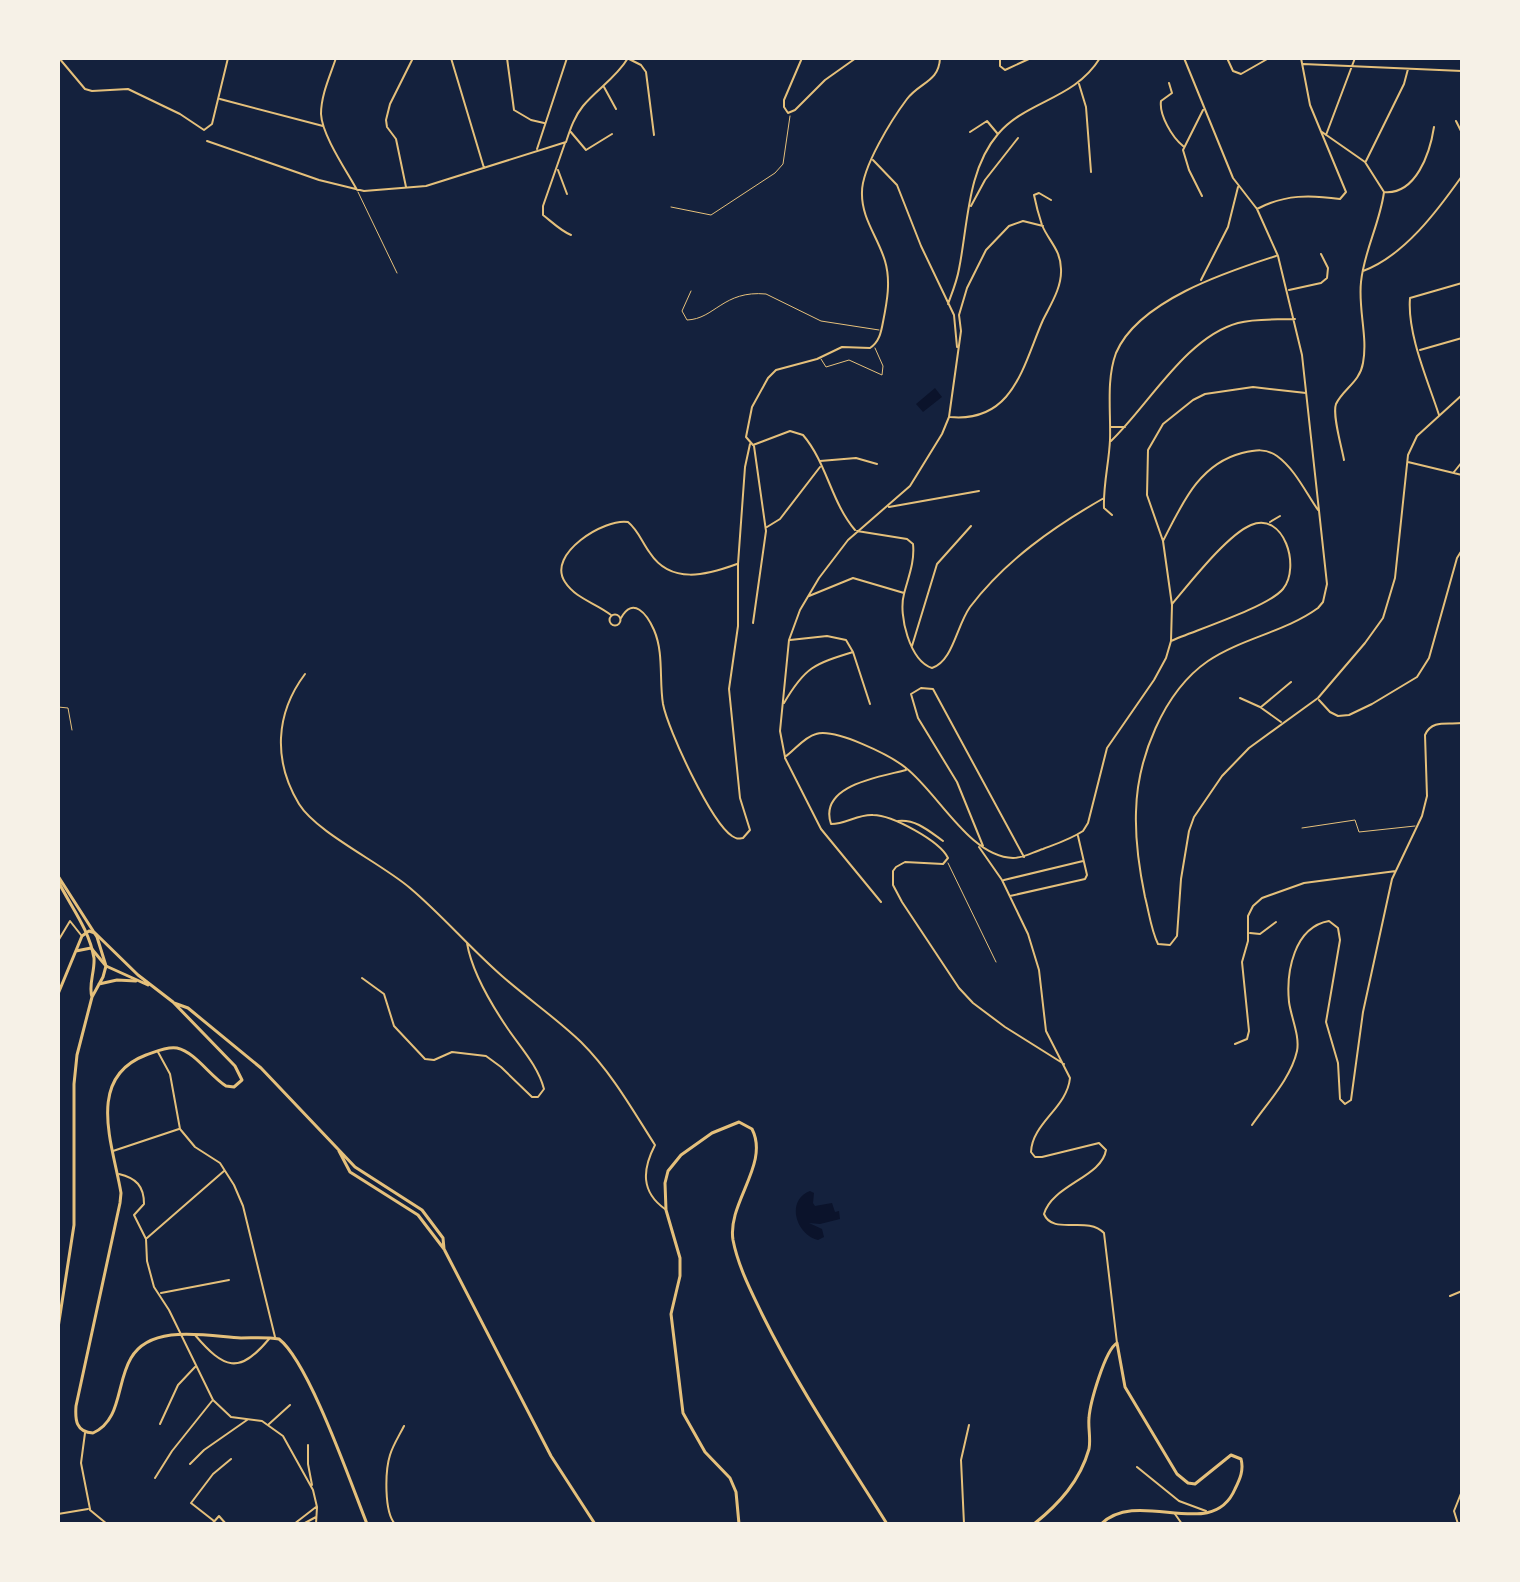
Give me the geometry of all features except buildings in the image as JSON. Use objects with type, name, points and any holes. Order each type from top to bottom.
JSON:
[{"type":"street","points":[[59,58],[85,89],[128,89],[206,130],[212,124],[228,58]]},
{"type":"street","points":[[336,58],[323,98],[321,116],[357,190]]},
{"type":"street","points":[[407,188],[396,139],[386,120],[390,104],[413,58]]},
{"type":"street","points":[[451,58],[484,168]]},
{"type":"street","points":[[507,58],[514,110],[531,120],[544,123]]},
{"type":"street","points":[[536,150],[567,58]]},
{"type":"street","points":[[571,235],[543,215],[543,206],[570,130],[583,106],[628,58],[641,65],[646,72],[654,135]]},
{"type":"street","points":[[802,58],[791,78],[783,104],[790,113],[825,80],[856,58]]},
{"type":"street","points":[[753,623],[765,527],[752,444],[746,437],[752,407],[768,378],[781,367],[820,358],[842,347],[866,349],[874,346],[881,331],[887,296],[887,267],[866,218],[861,196],[863,182],[872,159],[908,98],[937,74],[940,58]]},
{"type":"street","points":[[1000,58],[1000,66],[1005,70],[1031,58]]},
{"type":"street","points":[[948,304],[960,266],[968,211],[979,168],[998,134],[1029,111],[1079,83],[1100,58]]},
{"type":"street","points":[[1184,58],[1238,186],[1257,209],[1278,256],[1295,319],[1307,394],[1327,584],[1323,602],[1310,614],[1234,647],[1197,670],[1165,709],[1144,762],[1137,796],[1137,847],[1149,915],[1158,944],[1173,944],[1177,936],[1186,845],[1194,817],[1222,776],[1249,748],[1318,698],[1375,629],[1389,601],[1397,560],[1407,462],[1417,436],[1462,395]]},
{"type":"street","points":[[1227,58],[1233,71],[1241,74],[1269,58]]},
{"type":"street","points":[[1257,209],[1272,202],[1312,194],[1340,199],[1345,196],[1345,184],[1308,98],[1301,58]]},
{"type":"street","points":[[1324,134],[1355,58]]},
{"type":"street","points":[[1302,64],[1462,71]]},
{"type":"street","points":[[1365,162],[1404,84],[1408,68]]},
{"type":"street","points":[[1079,83],[1086,107],[1091,172]]},
{"type":"street","points":[[1169,83],[1172,93],[1159,106],[1176,140],[1184,146]]},
{"type":"street","points":[[604,86],[616,109]]},
{"type":"street","points":[[219,99],[324,126]]},
{"type":"street","points":[[1202,196],[1189,170],[1184,146],[1203,109]]},
{"type":"street","points":[[970,132],[987,121],[998,134]]},
{"type":"street","points":[[1456,121],[1462,133]]},
{"type":"street","points":[[1384,192],[1402,191],[1411,184],[1428,150],[1434,127]]},
{"type":"street","points":[[570,130],[586,150],[612,134]]},
{"type":"street","points":[[1324,134],[1365,162],[1384,192],[1362,272],[1360,297],[1364,362],[1355,383],[1335,409],[1344,460]]},
{"type":"street","points":[[968,211],[985,180],[1018,138]]},
{"type":"street","points":[[207,141],[357,190],[426,186],[566,142]]},
{"type":"street","points":[[872,159],[897,185],[954,315],[957,348]]},
{"type":"street","points":[[558,169],[567,194]]},
{"type":"street","points":[[1362,272],[1379,264],[1403,245],[1462,176]]},
{"type":"street","points":[[1199,282],[1228,227],[1238,186]]},
{"type":"street","points":[[949,417],[975,416],[994,407],[1019,381],[1055,296],[1061,265],[1057,248],[1043,226],[1034,195],[1039,193],[1051,200]]},
{"type":"street","points":[[881,902],[821,829],[785,757],[780,738],[792,625],[829,563],[856,531],[910,486],[949,417],[961,331],[959,315],[978,264],[996,237],[1016,223],[1030,221],[1043,226]]},
{"type":"street","points":[[1287,290],[1321,283],[1327,278],[1328,268],[1321,254]]},
{"type":"street","points":[[1112,515],[1104,508],[1104,498],[1110,442],[1111,379],[1120,346],[1139,321],[1199,282],[1278,256]]},
{"type":"street","points":[[1439,415],[1409,311],[1410,298],[1462,283]]},
{"type":"street","points":[[954,315],[959,315]]},
{"type":"street","points":[[1110,442],[1126,427],[1169,373],[1205,341],[1243,322],[1295,319]]},
{"type":"street","points":[[1419,350],[1462,338]]},
{"type":"street","points":[[978,846],[1010,858],[1024,857],[1078,835],[1088,823],[1093,794],[1111,740],[1166,658],[1171,641],[1172,605],[1163,541],[1147,495],[1146,479],[1148,450],[1163,424],[1193,400],[1219,390],[1253,387],[1307,394]]},
{"type":"street","points":[[1110,427],[1126,427]]},
{"type":"street","points":[[752,444],[790,431],[798,432],[807,439],[837,504],[856,531],[912,542],[914,550],[903,609],[911,647],[928,667],[937,667],[950,653],[961,620],[999,574],[1030,547],[1104,498]]},
{"type":"street","points":[[611,615],[609,620],[612,625],[619,623],[628,608],[632,607],[649,619],[658,640],[663,702],[674,740],[724,829],[736,838],[743,838],[750,830],[740,798],[729,689],[738,626],[738,564],[745,467],[752,444]]},
{"type":"street","points":[[1163,541],[1189,492],[1206,471],[1219,461],[1249,451],[1268,450],[1286,463],[1319,511]]},
{"type":"street","points":[[765,527],[780,519],[820,464],[856,458],[877,464]]},
{"type":"street","points":[[1407,462],[1462,475]]},
{"type":"street","points":[[1453,473],[1462,462]]},
{"type":"street","points":[[887,507],[979,491]]},
{"type":"street","points":[[1269,523],[1280,516]]},
{"type":"street","points":[[621,618],[578,596],[563,580],[560,567],[570,549],[610,523],[628,522],[656,562],[682,575],[706,574],[738,564]]},
{"type":"street","points":[[1171,641],[1256,606],[1282,590],[1289,572],[1289,550],[1277,530],[1269,523],[1260,522],[1238,533],[1172,605]]},
{"type":"street","points":[[911,647],[937,564],[971,526]]},
{"type":"street","points":[[1318,698],[1330,712],[1338,716],[1349,715],[1417,677],[1429,658],[1457,558],[1462,550]]},
{"type":"street","points":[[808,597],[853,578],[904,593]]},
{"type":"street","points":[[789,640],[836,636],[848,643],[870,704]]},
{"type":"street","points":[[783,704],[809,668],[853,652]]},
{"type":"street","points":[[305,674],[289,699],[280,729],[283,769],[301,807],[323,828],[408,886],[502,976],[581,1043],[626,1096],[655,1145],[644,1181],[653,1198],[666,1210]]},
{"type":"street","points":[[1260,707],[1291,682]]},
{"type":"street","points":[[984,848],[954,775],[914,710],[911,694],[916,690],[933,689],[1024,857]]},
{"type":"street","points":[[1240,698],[1260,707],[1282,723]]},
{"type":"street","points":[[1252,1125],[1289,1073],[1298,1048],[1289,1001],[1289,970],[1297,947],[1312,927],[1329,921],[1338,928],[1340,940],[1326,1022],[1338,1063],[1340,1099],[1345,1104],[1351,1100],[1363,1012],[1392,879],[1417,826],[1427,796],[1427,731],[1438,723],[1462,723]]},
{"type":"street","points":[[785,757],[809,736],[826,733],[886,755],[906,768],[920,779],[978,846],[1002,880],[1034,949],[1041,980],[1046,1031],[1069,1073],[1069,1086],[1059,1106],[1035,1136],[1031,1152],[1035,1157],[1042,1157],[1094,1143],[1105,1147],[1102,1161],[1053,1199],[1044,1214],[1045,1219],[1053,1225],[1092,1225],[1104,1233],[1125,1387],[1165,1457],[1181,1478],[1190,1484],[1199,1482],[1231,1455],[1242,1462],[1243,1468],[1233,1494],[1222,1508],[1211,1512],[1175,1514],[1124,1510],[1101,1524]]},
{"type":"street","points":[[906,768],[843,791],[829,808],[831,824],[874,815],[919,825],[943,841]]},
{"type":"street","points":[[896,821],[944,851],[947,861],[939,864],[905,862],[896,867],[893,885],[966,996],[993,1019],[1064,1064]]},
{"type":"street","points":[[1010,896],[1083,880],[1087,875],[1078,835]]},
{"type":"street","points":[[1002,880],[1083,861]]},
{"type":"street","points":[[1235,1044],[1247,1039],[1249,1031],[1242,962],[1248,916],[1253,906],[1262,898],[1304,883],[1396,871]]},
{"type":"street","points":[[1385,872],[1392,879]]},
{"type":"street","points":[[58,878],[87,932],[94,965],[92,997]]},
{"type":"street","points":[[58,878],[95,933],[106,966],[92,997],[79,1045],[74,1084],[75,1216],[58,1328]]},
{"type":"street","points":[[58,941],[70,921],[82,936]]},
{"type":"street","points":[[1248,933],[1260,934],[1276,922]]},
{"type":"street","points":[[58,995],[82,936],[87,932],[95,933],[173,1002],[235,1066],[242,1080],[234,1087],[226,1086],[182,1050],[173,1047],[127,1064],[112,1085],[107,1116],[118,1173],[120,1203],[76,1406],[78,1427],[85,1433],[93,1433],[109,1422],[133,1355],[153,1339],[181,1335],[272,1338],[286,1344],[296,1357],[367,1524]]},
{"type":"street","points":[[362,978],[384,994],[394,1026],[425,1059],[434,1060],[452,1052],[479,1054],[493,1061],[532,1097],[538,1097],[544,1089],[540,1077],[506,1027],[483,985],[470,959],[467,942]]},
{"type":"street","points":[[74,951],[91,948]]},
{"type":"street","points":[[91,948],[106,966],[152,986]]},
{"type":"street","points":[[99,984],[117,980],[136,981]]},
{"type":"street","points":[[173,1002],[188,1008],[241,1050],[366,1175],[422,1210],[443,1238],[444,1249],[551,1456],[595,1524]]},
{"type":"street","points":[[157,1051],[170,1074],[180,1129],[188,1141],[220,1163],[243,1206],[272,1338]]},
{"type":"street","points":[[739,1524],[736,1492],[730,1478],[705,1452],[683,1413],[671,1314],[680,1276],[680,1258],[666,1210],[666,1178],[681,1155],[704,1138],[728,1125],[743,1122],[752,1129],[757,1150],[734,1221],[737,1254],[751,1291],[786,1360],[887,1524]]},
{"type":"street","points":[[113,1151],[180,1129]]},
{"type":"street","points":[[146,1239],[225,1170]]},
{"type":"street","points":[[118,1173],[131,1176],[141,1186],[144,1204],[134,1213],[134,1217],[146,1239],[147,1261],[154,1287],[213,1400],[231,1417],[262,1421],[287,1442],[313,1490]]},
{"type":"street","points":[[159,1293],[229,1280]]},
{"type":"street","points":[[1450,1296],[1462,1291]]},
{"type":"street","points":[[195,1335],[217,1358],[228,1364],[238,1364],[255,1355],[272,1338]]},
{"type":"street","points":[[1034,1524],[1064,1498],[1083,1464],[1090,1445],[1090,1412],[1107,1354],[1117,1343]]},
{"type":"street","points":[[160,1424],[178,1385],[196,1366]]},
{"type":"street","points":[[155,1478],[172,1451],[213,1400]]},
{"type":"street","points":[[268,1425],[290,1405]]},
{"type":"street","points":[[190,1464],[204,1450],[247,1420]]},
{"type":"street","points":[[964,1524],[961,1460],[969,1425]]},
{"type":"street","points":[[395,1524],[387,1508],[389,1461],[404,1426]]},
{"type":"street","points":[[85,1433],[81,1463],[90,1509],[107,1524]]},
{"type":"street","points":[[308,1445],[308,1464],[317,1507],[316,1524]]},
{"type":"street","points":[[226,1524],[219,1516],[213,1522],[191,1503],[213,1474],[231,1459]]},
{"type":"street","points":[[1137,1467],[1184,1503],[1211,1512]]},
{"type":"street","points":[[1458,1524],[1454,1511],[1462,1491]]},
{"type":"street","points":[[294,1524],[317,1507]]},
{"type":"street","points":[[58,1514],[90,1509]]},
{"type":"street","points":[[1175,1514],[1182,1524]]},
{"type":"street","points":[[303,1524],[317,1516]]},
{"type":"lane","points":[[671,207],[711,215],[775,173],[783,164],[790,113]]},
{"type":"lane","points":[[357,190],[397,273]]},
{"type":"lane","points":[[691,291],[682,311],[687,320],[740,294],[759,293],[821,321],[881,331]]},
{"type":"lane","points":[[820,358],[826,367],[849,360],[882,375],[883,366],[874,346]]},
{"type":"lane","points":[[58,707],[68,708],[72,730]]},
{"type":"lane","points":[[1302,828],[1355,820],[1359,832],[1417,826]]},
{"type":"lane","points":[[947,861],[996,962]]},
{"type":"water","points":[[935,388],[942,397],[923,412],[916,404]]},
{"type":"water","points":[[810,1191],[814,1193],[815,1206],[832,1203],[835,1212],[839,1211],[840,1219],[809,1223],[822,1229],[824,1237],[818,1240],[804,1231],[796,1217],[798,1202]]}]
